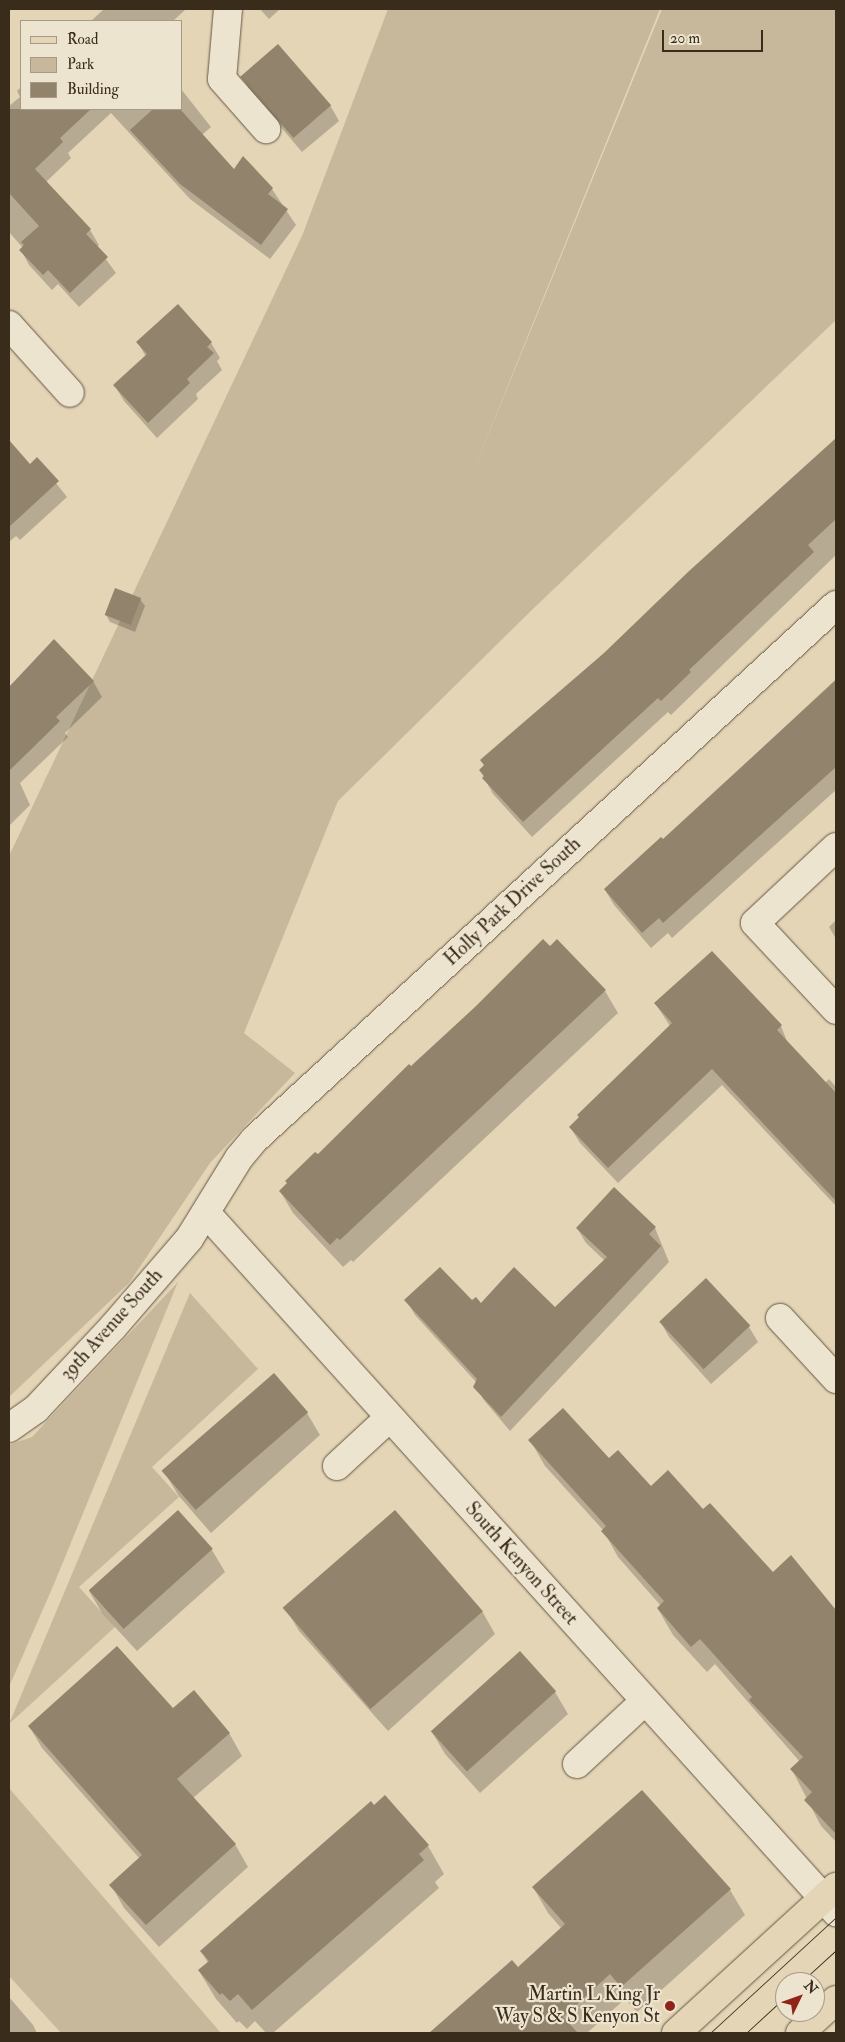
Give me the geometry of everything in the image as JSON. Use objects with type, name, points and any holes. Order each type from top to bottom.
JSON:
[{"type":"main road","points":[[676,2033],[832,1899]]},
{"type":"main road","points":[[800,2033],[836,2000]]},
{"type":"street","points":[[228,9],[222,79],[266,128]]},
{"type":"street","points":[[9,325],[70,393]]},
{"type":"street","name":"Holly Park Drive South","points":[[207,1214],[239,1158],[255,1139],[836,605]]},
{"type":"street","points":[[836,848],[756,923],[836,1010]]},
{"type":"street","name":"South Kenyon Street","points":[[207,1214],[645,1701],[832,1899]]},
{"type":"street","name":"39th Avenue South","points":[[9,1428],[36,1409],[113,1328],[207,1214]]},
{"type":"street","points":[[780,1318],[836,1379]]},
{"type":"street","points":[[336,1466],[389,1418]]},
{"type":"street","points":[[577,1764],[645,1701]]},
{"type":"green space","points":[[388,9],[660,9],[466,489],[662,9],[836,9],[836,320],[536,606],[338,801],[244,1033],[295,1073],[210,1163],[129,1283],[9,1397],[9,856],[302,236]]},
{"type":"green space","points":[[178,1282],[54,1584],[9,1687],[9,1445],[32,1437]]},
{"type":"green space","points":[[190,1293],[258,1369],[152,1467],[179,1497],[79,1587],[115,1627],[9,1724]]},
{"type":"green space","points":[[9,1788],[221,2033],[61,2033],[9,1976]]},
{"type":"building","points":[[278,44],[331,105],[293,138],[240,77]]},
{"type":"building","points":[[9,109],[90,110],[60,138],[63,142],[35,169],[91,229],[86,234],[108,257],[70,293],[48,270],[43,275],[19,250],[24,245],[21,242],[39,226],[9,193]]},
{"type":"building","points":[[152,110],[181,110],[234,169],[243,156],[273,188],[268,194],[288,209],[261,245],[180,184],[130,130]]},
{"type":"building","points":[[178,304],[212,342],[207,347],[214,353],[187,379],[190,383],[148,423],[113,385],[147,354],[136,342]]},
{"type":"building","points":[[836,438],[836,519],[808,545],[814,552],[689,670],[691,672],[661,701],[658,698],[523,822],[482,778],[484,776],[479,770],[484,765],[480,760],[604,653],[688,572]]},
{"type":"building","points":[[9,440],[30,464],[37,457],[59,481],[9,527]]},
{"type":"building","points":[[115,588],[141,598],[131,625],[105,615]]},
{"type":"building","points":[[54,639],[94,681],[56,717],[60,721],[9,771],[9,687]]},
{"type":"building","points":[[836,680],[836,767],[663,923],[659,918],[642,933],[604,889],[661,837],[663,839]]},
{"type":"building","points":[[543,939],[550,946],[557,939],[606,990],[340,1240],[337,1238],[330,1245],[279,1191],[287,1183],[285,1181],[315,1152],[318,1154],[409,1064],[411,1066],[475,1007]]},
{"type":"building","points":[[712,951],[782,1025],[777,1030],[836,1093],[836,1201],[712,1069],[608,1168],[569,1127],[579,1117],[577,1115],[672,1023],[654,1003]]},
{"type":"building","points":[[614,1187],[656,1227],[649,1234],[661,1246],[501,1417],[473,1387],[477,1379],[404,1300],[440,1267],[472,1300],[476,1297],[481,1303],[514,1267],[555,1307],[607,1257],[576,1228]]},
{"type":"building","points":[[706,1278],[750,1326],[704,1369],[659,1322]]},
{"type":"building","points":[[274,1373],[308,1412],[196,1510],[162,1471]]},
{"type":"building","points":[[563,1408],[609,1458],[618,1450],[651,1486],[668,1470],[703,1509],[710,1503],[773,1572],[791,1555],[836,1610],[836,1834],[804,1800],[812,1792],[790,1769],[803,1757],[749,1700],[752,1697],[700,1639],[691,1647],[657,1608],[664,1601],[601,1531],[606,1526],[528,1440]]},
{"type":"building","points":[[178,1510],[213,1549],[124,1629],[89,1590]]},
{"type":"building","points":[[395,1510],[483,1611],[370,1709],[283,1608]]},
{"type":"building","points":[[117,1646],[173,1708],[194,1690],[230,1733],[177,1779],[236,1844],[146,1925],[109,1885],[142,1855],[28,1726]]},
{"type":"building","points":[[520,1651],[556,1691],[467,1771],[431,1731]]},
{"type":"building","points":[[642,1790],[731,1889],[621,1987],[610,1974],[563,2017],[578,2033],[429,2033],[512,1960],[518,1967],[565,1924],[532,1887]]},
{"type":"building","points":[[385,1795],[429,1845],[419,1854],[424,1860],[252,2010],[238,1994],[230,2001],[222,1993],[220,1995],[198,1970],[209,1961],[200,1951],[371,1801],[374,1805]]},
{"type":"tram line","points":[[710,2033],[836,1917]]},
{"type":"tram line","points":[[812,1972],[836,1950]]},
{"type":"tram line","points":[[746,2033],[775,2006]]},
{"type":"place","name":"Martin L King Jr Way S & S Kenyon St","points":[[670,2006]]}]
